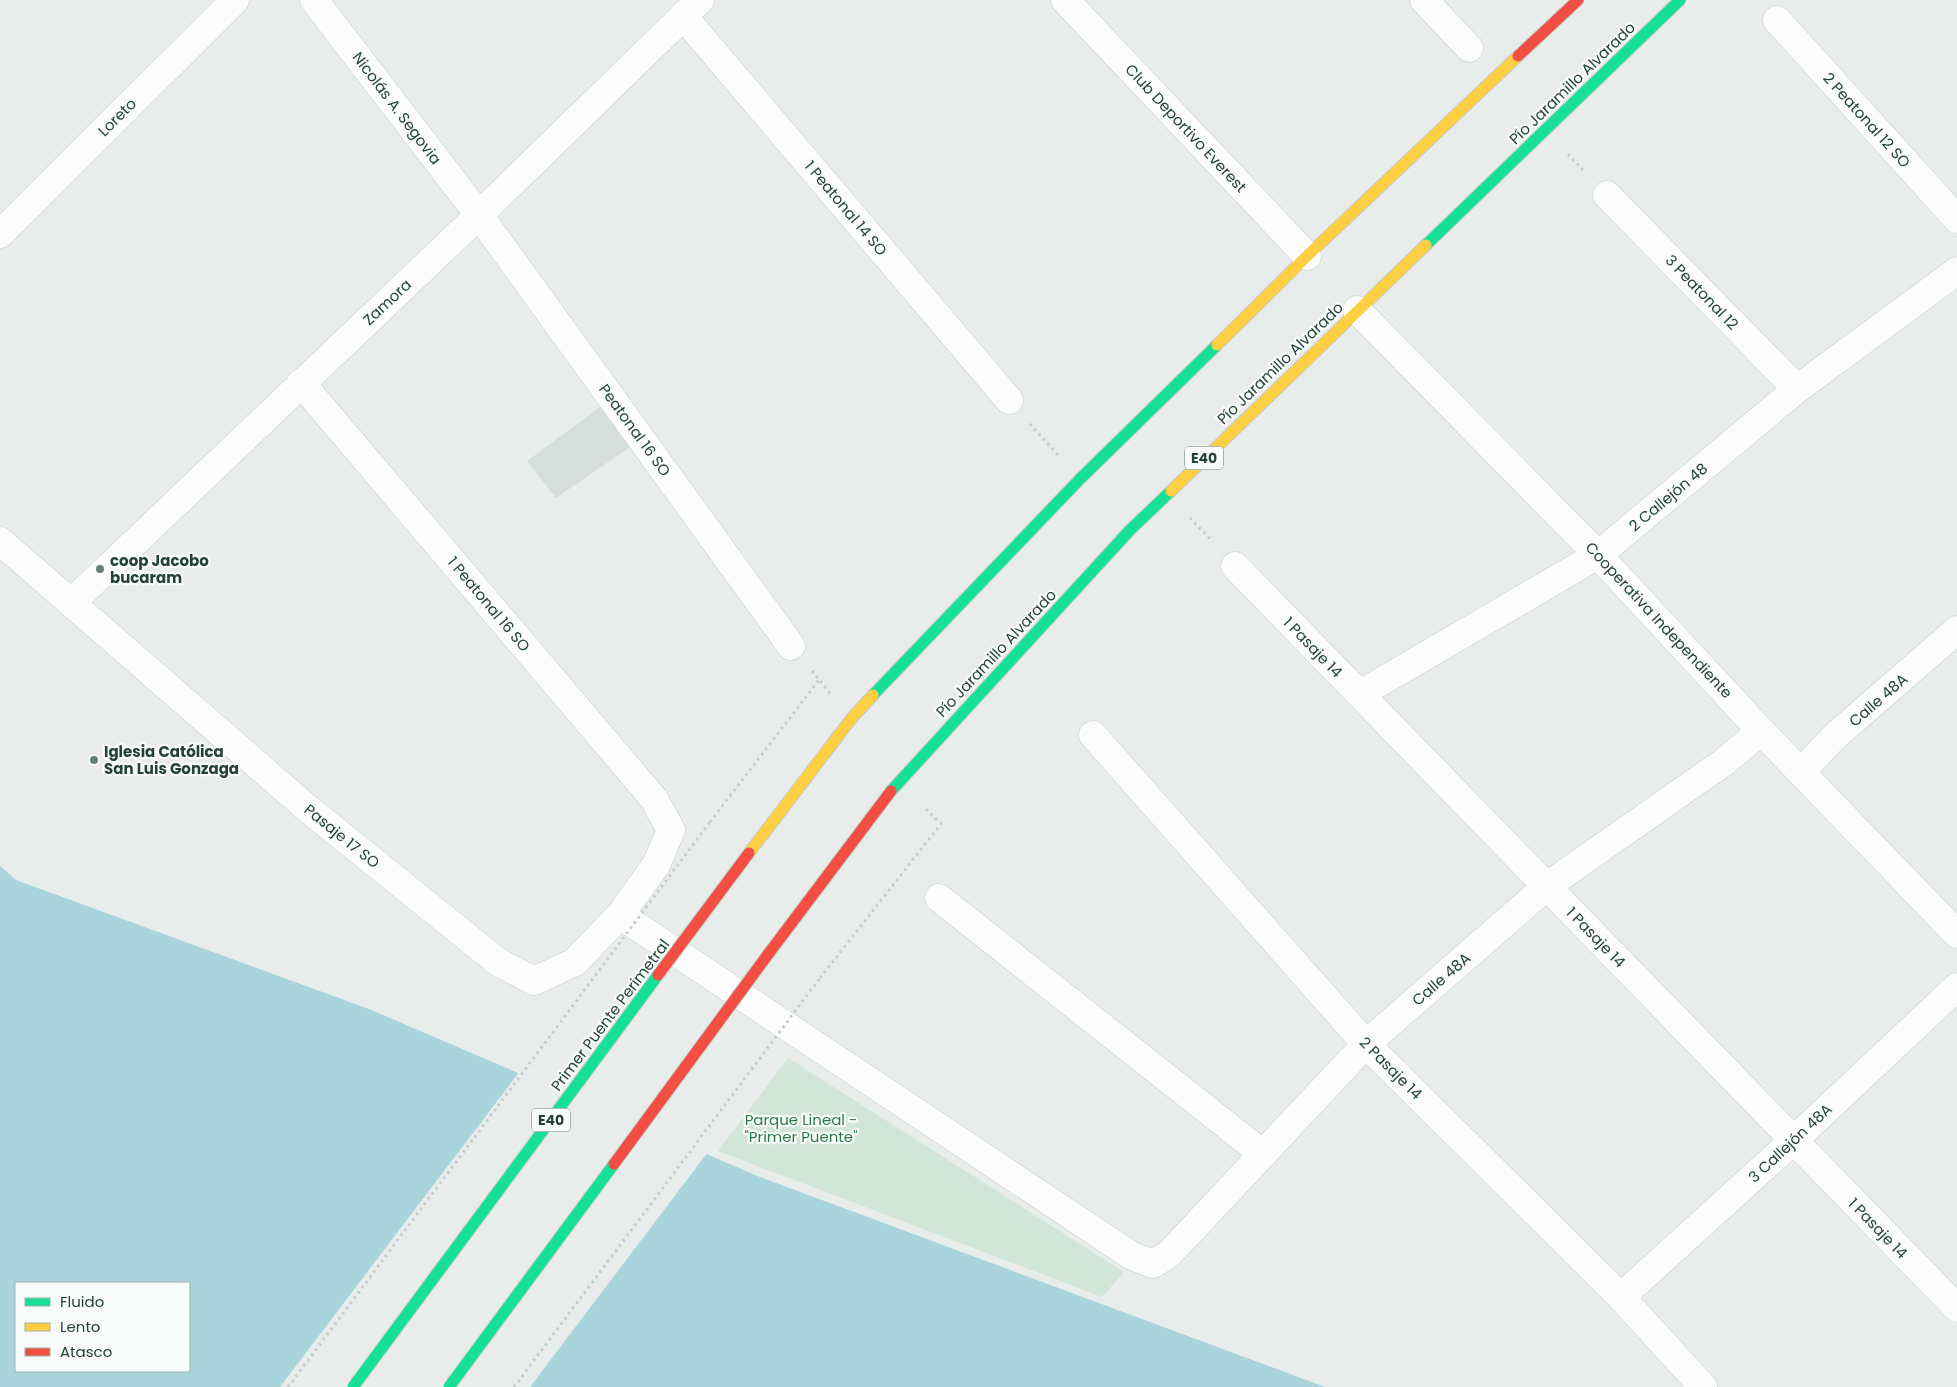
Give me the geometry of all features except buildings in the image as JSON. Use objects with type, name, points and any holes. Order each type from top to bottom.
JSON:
[{"type":"highway","name":"E40","points":[[850,719],[1080,479],[1307,256],[1578,0]]},
{"type":"highway","name":"Pío Jaramillo Alvarado","points":[[449,1387],[898,781],[1130,530],[1680,0]]},
{"type":"highway","name":"Primer Puente Perimetral","points":[[352,1387],[850,719]]},
{"type":"street","name":"Loreto","points":[[0,234],[235,0]]},
{"type":"street","name":"Nicolás A. Segovia","points":[[314,0],[480,215]]},
{"type":"street","name":"Club Deportivo Everest","points":[[1065,0],[1307,256]]},
{"type":"street","points":[[1424,0],[1469,48]]},
{"type":"street","name":"Zamora","points":[[71,603],[480,215],[692,8]]},
{"type":"street","name":"1 Peatonal 14 SO","points":[[692,8],[1009,400]]},
{"type":"street","name":"2 Peatonal 12 SO","points":[[1777,20],[1957,220]]},
{"type":"street","name":"3 Peatonal 12","points":[[1607,195],[1797,389]]},
{"type":"street","name":"Peatonal 16 SO","points":[[480,215],[791,646]]},
{"type":"street","name":"2 Callejón 48","points":[[1360,694],[1598,555],[1797,389],[1957,271]]},
{"type":"street","name":"Cooperativa Independiente","points":[[1357,310],[1598,555],[1761,731],[1957,934]]},
{"type":"street","name":"1 Peatonal 16 SO","points":[[302,383],[654,799],[671,830]]},
{"type":"street","name":"Pasaje 17 SO","points":[[0,541],[307,808],[498,962],[534,981],[575,962],[620,915],[656,865],[671,830]]},
{"type":"street","name":"1 Pasaje 14","points":[[1235,566],[1957,1308]]},
{"type":"street","name":"Calle 48A","points":[[1801,772],[1834,737],[1957,630]]},
{"type":"street","name":"Calle 48A","points":[[620,915],[1132,1256],[1152,1264],[1169,1254],[1366,1044],[1546,886],[1724,762],[1761,731]]},
{"type":"street","name":"2 Pasaje 14","points":[[1093,735],[1366,1044],[1621,1297],[1704,1387]]},
{"type":"street","points":[[939,898],[1263,1154]]},
{"type":"street","name":"3 Callejón 48A","points":[[1621,1297],[1794,1140],[1957,987]]},
{"type":"path","points":[[1545,130],[1607,195]]},
{"type":"path","points":[[1009,400],[1080,479]]},
{"type":"path","points":[[1168,493],[1235,566]]},
{"type":"path","points":[[791,646],[850,719]]},
{"type":"path","points":[[288,1387],[710,822],[819,680]]},
{"type":"path","points":[[514,1387],[820,978],[941,824],[898,781]]},
{"type":"shaded area","points":[[600,407],[630,447],[556,498],[527,461]]},
{"type":"green space","name":"Parque Lineal - \"Primer Puente\"","points":[[788,1058],[1124,1272],[1102,1297],[718,1151]]},
{"type":"water","points":[[0,866],[16,880],[369,1009],[760,1177],[1325,1387],[0,1387]]},
{"type":"pier","points":[[520,1071],[708,1152],[530,1387],[280,1387]]},
{"type":"traffic: fast","points":[[1426,245],[1680,0]]},
{"type":"traffic: fast","points":[[873,695],[1080,479],[1217,345]]},
{"type":"traffic: fast","points":[[891,791],[1130,530],[1171,491]]},
{"type":"traffic: fast","points":[[353,1387],[658,975]]},
{"type":"traffic: fast","points":[[449,1387],[614,1164]]},
{"type":"traffic: slow","points":[[1217,345],[1307,256],[1518,56]]},
{"type":"traffic: slow","points":[[1171,491],[1426,245]]},
{"type":"traffic: slow","points":[[749,853],[851,719],[873,695]]},
{"type":"traffic: jam","points":[[1518,56],[1578,0]]},
{"type":"traffic: jam","points":[[769,953],[891,791]]},
{"type":"traffic: jam","points":[[658,975],[749,853]]},
{"type":"traffic: jam","points":[[614,1164],[769,953]]},
{"type":"place","name":"coop Jacobo bucaram","points":[[100,569]]},
{"type":"place","name":"Iglesia Católica San Luis Gonzaga","points":[[94,760]]}]
